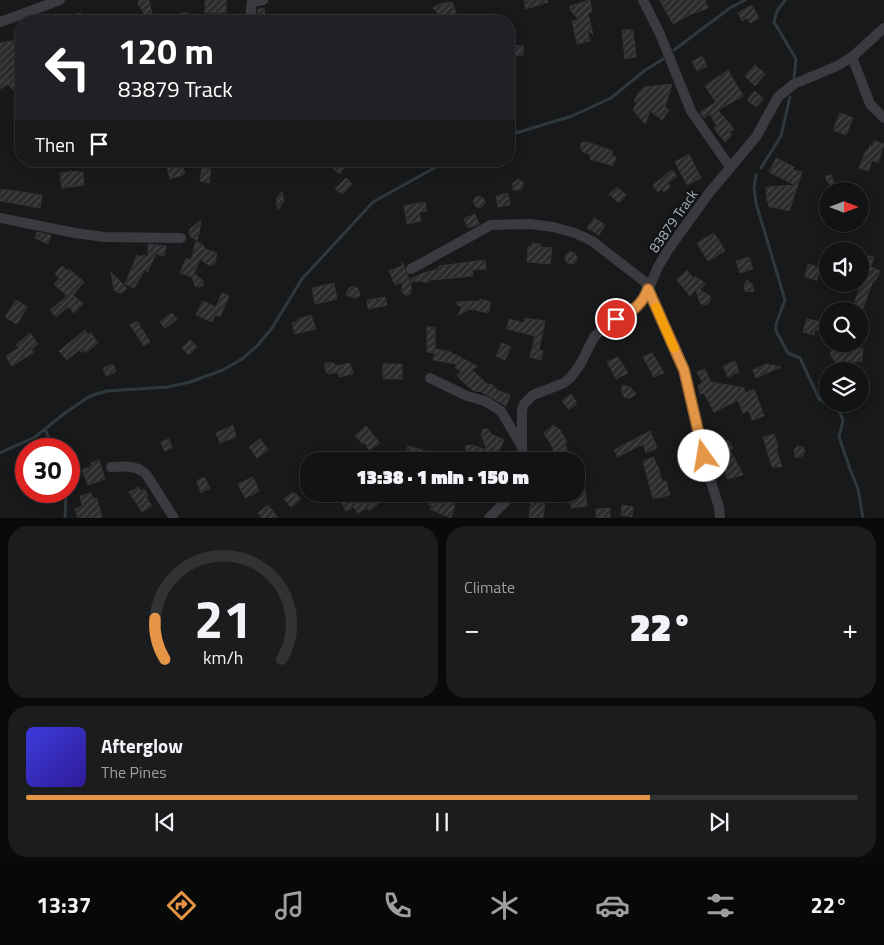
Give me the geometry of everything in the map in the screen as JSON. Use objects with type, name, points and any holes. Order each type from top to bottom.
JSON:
[{"type":"street","points":[[19,15],[60,0]]},
{"type":"street","points":[[251,15],[252,1],[263,0]]},
{"type":"street","points":[[644,0],[691,111],[730,167]]},
{"type":"street","points":[[0,22],[15,16]]},
{"type":"street","name":"83879 Track","points":[[522,452],[522,410],[528,399],[537,393],[564,383],[570,378],[580,365],[594,337],[608,324],[637,307],[644,299],[658,267],[672,244],[730,167],[739,159],[756,137],[778,97],[794,84],[831,69],[852,57],[884,28]]},
{"type":"street","points":[[852,57],[870,104],[884,118]]},
{"type":"street","points":[[0,218],[104,237],[181,238]]},
{"type":"street","points":[[412,269],[491,225],[530,224],[576,233],[592,241],[638,275],[645,282],[684,370],[708,473],[719,507],[720,518]]},
{"type":"street","points":[[430,378],[467,396],[485,401],[501,411],[522,448]]},
{"type":"street","points":[[111,467],[131,467],[141,470],[146,474],[174,518]]},
{"type":"street","points":[[489,518],[505,502]]},
{"type":"building","points":[[139,0],[149,0],[152,15],[144,15],[138,5]]},
{"type":"building","points":[[205,0],[226,0],[226,13],[205,13]]},
{"type":"building","points":[[524,0],[547,0],[548,2],[526,9]]},
{"type":"building","points":[[590,0],[592,12],[588,13],[593,35],[587,29],[590,41],[577,44],[572,21],[579,20],[570,10],[570,6]]},
{"type":"building","points":[[660,0],[705,0],[708,8],[689,15],[673,24]]},
{"type":"building","points":[[452,2],[457,15],[439,15],[433,8],[440,4]]},
{"type":"building","points":[[752,5],[759,18],[750,23],[747,18],[742,21],[738,13]]},
{"type":"building","points":[[264,8],[265,15],[258,15],[258,9]]},
{"type":"building","points":[[187,12],[188,15],[177,15]]},
{"type":"building","points":[[622,30],[633,30],[636,57],[625,59]]},
{"type":"building","points":[[15,40],[15,92],[8,84],[0,89],[0,43]]},
{"type":"building","points":[[523,45],[523,55],[515,56],[515,46]]},
{"type":"building","points":[[702,56],[707,66],[697,71],[692,62]]},
{"type":"building","points":[[755,65],[765,74],[755,86],[745,76]]},
{"type":"building","points":[[728,70],[743,96],[718,110],[734,129],[729,132],[732,135],[725,142],[714,128],[717,126],[710,114],[704,118],[700,112],[716,102],[705,86]]},
{"type":"building","points":[[672,84],[665,107],[669,110],[662,120],[650,111],[645,124],[633,110],[637,102],[634,101],[639,92],[645,87]]},
{"type":"building","points":[[755,91],[763,99],[756,107],[747,100]]},
{"type":"building","points":[[840,113],[853,118],[846,135],[833,130]]},
{"type":"building","points":[[874,141],[884,144],[878,163],[872,160],[869,171],[859,168],[866,150],[868,151],[870,145],[873,146]]},
{"type":"building","points":[[588,142],[613,151],[611,155],[616,157],[613,166],[590,159],[591,155],[583,152],[581,148],[581,143]]},
{"type":"building","points":[[689,154],[701,178],[687,185],[675,162]]},
{"type":"building","points":[[776,158],[794,167],[793,170],[802,172],[789,211],[769,207],[767,201],[766,187],[795,185],[769,172]]},
{"type":"building","points":[[167,167],[183,167],[185,174],[170,179]]},
{"type":"building","points":[[331,167],[345,167],[340,174]]},
{"type":"building","points":[[202,168],[211,169],[209,183],[200,181]]},
{"type":"building","points":[[672,170],[677,176],[668,183],[670,187],[664,192],[661,189],[658,192],[653,185]]},
{"type":"building","points":[[83,172],[84,185],[62,188],[60,173]]},
{"type":"building","points":[[831,175],[834,182],[828,182],[826,176]]},
{"type":"building","points":[[346,178],[352,184],[342,194],[335,189]]},
{"type":"building","points":[[519,179],[523,182],[523,188],[513,190],[513,183]]},
{"type":"building","points":[[617,187],[626,195],[619,203],[609,194]]},
{"type":"building","points":[[1,189],[42,195],[40,208],[0,201]]},
{"type":"building","points":[[282,191],[284,201],[278,210],[276,199]]},
{"type":"building","points":[[508,193],[510,205],[498,207],[496,196]]},
{"type":"building","points":[[479,196],[485,202],[479,208],[473,202]]},
{"type":"building","points":[[425,202],[427,211],[419,212],[421,221],[407,224],[404,206]]},
{"type":"building","points":[[475,214],[479,224],[468,228],[464,219]]},
{"type":"building","points":[[594,218],[605,225],[599,235],[587,228]]},
{"type":"building","points":[[201,220],[197,240],[191,237],[189,232]]},
{"type":"building","points":[[37,232],[51,235],[48,244],[35,238]]},
{"type":"building","points":[[714,233],[725,251],[708,261],[697,243]]},
{"type":"building","points":[[196,241],[203,245],[205,249],[217,253],[213,265],[208,265],[200,259],[194,273],[203,281],[203,285],[199,287],[195,286],[192,277],[180,273],[186,258],[191,260]]},
{"type":"building","points":[[532,243],[541,244],[540,247],[552,248],[550,264],[527,262],[528,246],[532,246]]},
{"type":"building","points":[[148,244],[166,246],[164,256],[156,254],[147,273],[146,268],[134,288],[125,284],[137,255],[148,257]]},
{"type":"building","points":[[573,252],[576,253],[576,263],[569,264],[566,263],[565,256],[566,253]]},
{"type":"building","points":[[869,256],[874,257],[871,267],[880,271],[869,292]]},
{"type":"building","points":[[749,257],[753,269],[740,273],[736,261]]},
{"type":"building","points":[[485,260],[486,269],[472,270],[473,276],[430,280],[426,283],[421,281],[411,282],[411,279],[423,273],[439,269],[439,266]]},
{"type":"building","points":[[402,262],[411,284],[411,293],[407,296],[402,292],[402,282],[395,285],[389,271],[402,266]]},
{"type":"building","points":[[808,264],[819,267],[817,280],[805,277]]},
{"type":"building","points":[[62,266],[68,271],[69,269],[84,282],[73,295],[83,304],[74,313],[68,307],[56,317],[50,310],[67,296],[54,284],[60,278],[55,274]]},
{"type":"building","points":[[687,270],[693,278],[695,276],[705,284],[700,290],[710,296],[708,304],[700,303],[696,290],[690,296],[677,280]]},
{"type":"building","points":[[111,272],[127,288],[122,293],[114,290]]},
{"type":"building","points":[[747,280],[753,285],[754,292],[745,291],[744,286]]},
{"type":"building","points":[[334,283],[337,299],[315,304],[312,288]]},
{"type":"building","points":[[353,286],[358,288],[360,296],[353,298],[346,295],[349,288]]},
{"type":"building","points":[[858,292],[869,292],[865,302],[855,302]]},
{"type":"building","points":[[222,293],[229,296],[220,317],[215,315],[212,322],[196,315],[203,301],[216,307]]},
{"type":"building","points":[[385,297],[387,305],[368,309],[367,300]]},
{"type":"building","points":[[480,299],[491,302],[488,313],[470,309],[458,315],[462,307],[457,305],[457,302],[480,301]]},
{"type":"building","points":[[16,300],[27,307],[17,324],[5,317]]},
{"type":"building","points":[[172,313],[177,319],[165,328],[160,322]]},
{"type":"building","points":[[311,315],[316,329],[295,334],[292,323]]},
{"type":"building","points":[[525,318],[545,321],[539,350],[543,351],[541,360],[530,357],[535,336],[507,329],[509,319],[524,323]]},
{"type":"building","points":[[807,319],[819,321],[819,331],[815,330],[814,335],[803,332]]},
{"type":"building","points":[[137,321],[150,342],[144,346],[130,325]]},
{"type":"building","points":[[427,327],[435,327],[435,349],[450,352],[477,366],[477,368],[472,370],[487,384],[493,385],[497,390],[510,395],[506,406],[480,391],[472,390],[457,376],[461,371],[455,368],[457,364],[433,360],[435,353],[427,352]]},
{"type":"building","points":[[85,330],[88,335],[91,333],[98,343],[85,353],[83,350],[81,352],[79,350],[67,360],[59,351]]},
{"type":"building","points":[[30,333],[38,344],[31,350],[34,352],[12,366],[6,356],[19,348],[16,345]]},
{"type":"building","points":[[190,340],[197,347],[189,355],[182,348]]},
{"type":"building","points":[[502,343],[511,347],[505,360],[496,356]]},
{"type":"building","points":[[831,352],[845,352],[848,354],[848,352],[863,352],[862,361],[836,362],[830,354]]},
{"type":"building","points":[[652,353],[664,373],[654,377],[643,357]]},
{"type":"building","points":[[618,357],[628,373],[616,379],[607,362]]},
{"type":"building","points":[[735,361],[739,372],[728,377],[723,366]]},
{"type":"building","points":[[325,363],[333,363],[337,366],[350,363],[353,374],[339,377],[338,372],[328,374],[325,370]]},
{"type":"building","points":[[113,364],[116,372],[106,376],[103,368]]},
{"type":"building","points":[[383,364],[402,364],[402,379],[383,379]]},
{"type":"building","points":[[766,364],[781,367],[756,378],[753,370]]},
{"type":"building","points":[[705,369],[711,382],[744,388],[745,393],[754,389],[764,416],[752,420],[749,411],[743,413],[738,400],[714,412],[704,393],[700,394],[698,385],[703,383],[697,372]]},
{"type":"building","points":[[622,385],[630,387],[636,394],[630,398],[625,398],[622,394]]},
{"type":"building","points":[[571,394],[577,403],[569,410],[562,401]]},
{"type":"building","points":[[233,425],[236,437],[220,443],[216,433]]},
{"type":"building","points":[[553,425],[560,430],[567,442],[564,443],[568,452],[552,452],[554,450],[544,433]]},
{"type":"building","points":[[366,426],[380,443],[369,450],[365,443],[363,444],[355,436]]},
{"type":"building","points":[[483,429],[488,429],[491,434],[504,440],[498,452],[467,452],[465,446],[471,445],[487,450],[481,435]]},
{"type":"building","points":[[650,431],[657,448],[646,453],[643,444],[618,457],[614,450]]},
{"type":"building","points":[[774,434],[782,467],[772,467],[763,437]]},
{"type":"building","points":[[169,439],[172,448],[164,451],[161,442]]},
{"type":"building","points":[[260,439],[268,450],[257,458],[249,447]]},
{"type":"building","points":[[728,440],[733,448],[730,450],[743,475],[727,479],[725,467],[722,468],[712,449]]},
{"type":"building","points":[[408,446],[429,452],[406,452]]},
{"type":"building","points":[[798,446],[803,447],[805,452],[802,456],[796,458],[794,450]]},
{"type":"building","points":[[654,457],[662,482],[666,481],[670,495],[653,499],[643,461]]},
{"type":"building","points":[[99,460],[105,479],[88,485],[82,470],[92,466],[91,463]]},
{"type":"building","points":[[204,477],[210,488],[201,493],[197,481]]},
{"type":"building","points":[[253,477],[259,491],[245,498],[238,484]]},
{"type":"building","points":[[139,487],[141,491],[144,489],[148,495],[146,497],[152,506],[142,512],[129,492]]},
{"type":"building","points":[[585,488],[587,506],[571,508],[570,502],[585,502]]},
{"type":"building","points":[[292,492],[300,498],[291,507],[284,499]]},
{"type":"building","points":[[91,493],[93,499],[97,498],[102,518],[78,518],[75,509],[82,506],[80,496]]},
{"type":"building","points":[[342,502],[379,502],[369,511],[368,508],[357,513],[354,507],[346,511]]},
{"type":"building","points":[[431,502],[455,502],[451,518],[430,509],[432,506],[429,505]]},
{"type":"building","points":[[531,502],[545,502],[543,518],[529,518]]},
{"type":"building","points":[[268,505],[278,518],[262,518],[258,513]]},
{"type":"building","points":[[622,505],[633,507],[632,517],[621,515]]},
{"type":"building","points":[[610,508],[610,518],[596,518],[596,509]]},
{"type":"waterway","points":[[674,50],[730,8],[745,0]]},
{"type":"waterway","points":[[785,0],[777,11],[774,22],[796,59],[794,78]]},
{"type":"waterway","points":[[515,133],[572,116],[611,98],[644,71],[663,59]]},
{"type":"waterway","points":[[761,168],[781,136],[790,97]]},
{"type":"waterway","points":[[0,453],[35,437],[90,396],[107,391],[168,387],[190,382],[223,370],[242,359],[257,346],[272,328],[302,279],[373,202],[436,167]]},
{"type":"waterway","points":[[756,175],[754,188],[756,203],[785,300],[776,324],[776,331],[788,353],[800,358],[819,399],[840,412],[843,421],[839,437],[858,489],[863,518]]},
{"type":"waterway","points":[[45,429],[49,438]]},
{"type":"waterway","points":[[65,518],[66,503]]},
{"type":"slow traffic","points":[[656,307],[674,348]]},
{"type":"route","points":[[616,319],[637,307],[644,299],[648,289],[684,370],[704,456]]}]
